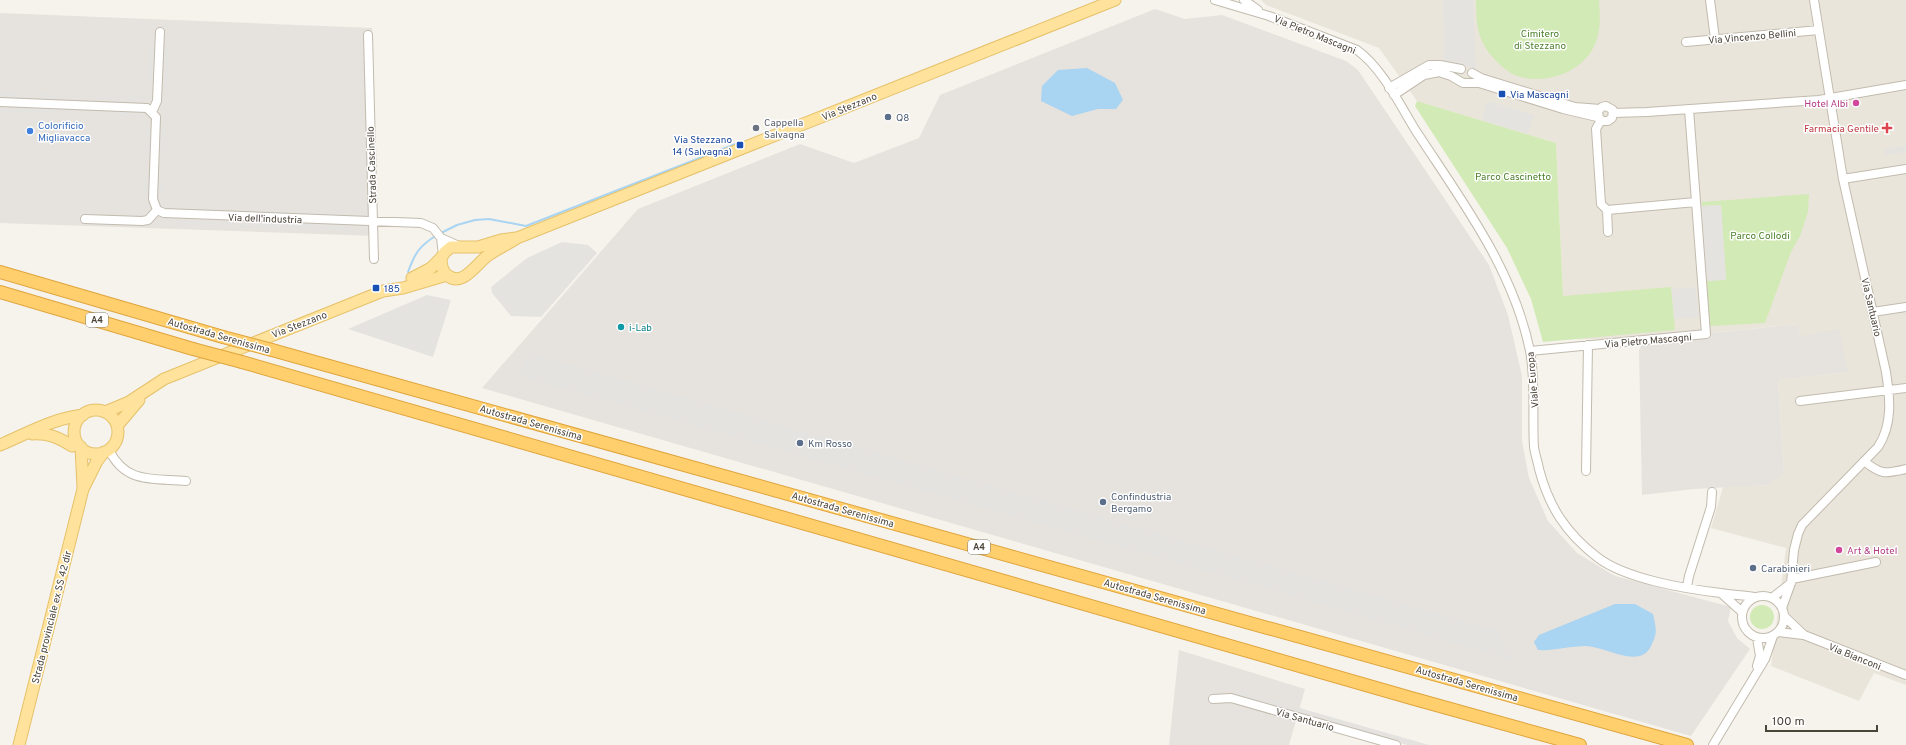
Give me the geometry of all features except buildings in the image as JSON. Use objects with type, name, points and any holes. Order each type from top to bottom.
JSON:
[{"type":"highway","points":[[0,263],[74,293]]},
{"type":"highway","name":"Autostrada Serenissima","points":[[0,272],[223,337],[1687,745]]},
{"type":"highway","name":"Autostrada Serenissima","points":[[0,292],[193,349],[1411,698],[1580,745]]},
{"type":"main road","name":"Via Stezzano","points":[[390,289],[404,288],[434,277],[447,275],[453,278],[460,278],[469,274],[483,259],[517,238],[1115,0]]},
{"type":"main road","name":"Via Stezzano","points":[[0,445],[67,418],[82,415],[93,410],[105,412],[129,402],[164,379],[226,353],[390,289],[420,275],[442,257],[451,247],[478,247],[501,240],[517,238]]},
{"type":"main road","points":[[459,246],[467,250],[472,255],[473,263],[469,274]]},
{"type":"main road","points":[[442,257],[442,267],[447,275]]},
{"type":"main road","name":"Via Stezzano","points":[[26,434],[46,433],[60,438],[72,446],[79,446],[92,453],[107,451],[117,439],[117,426],[138,401],[164,379]]},
{"type":"main road","points":[[105,412],[113,418],[117,426]]},
{"type":"main road","points":[[79,446],[75,436],[75,428],[77,421],[82,415]]},
{"type":"main road","name":"Strada provinciale ex SS 42 dir","points":[[79,446],[83,489]]},
{"type":"main road","name":"Strada provinciale ex SS 42 dir","points":[[19,745],[83,489],[97,460],[107,451]]},
{"type":"street","name":"Via Pietro Mascagni","points":[[1215,0],[1265,15],[1357,50],[1367,57],[1389,88]]},
{"type":"street","name":"Via Pietro Mascagni","points":[[1244,0],[1265,15]]},
{"type":"street","points":[[1710,0],[1715,39]]},
{"type":"street","name":"Via Santuario","points":[[1713,745],[1755,672],[1765,659],[1776,634],[1782,628],[1783,612],[1791,581],[1794,550],[1802,525],[1878,447],[1886,431],[1889,410],[1889,391],[1843,179],[1814,0]]},
{"type":"street","name":"Via Vincenzo Bellini","points":[[1686,42],[1818,30]]},
{"type":"street","points":[[152,112],[157,101],[160,32]]},
{"type":"street","name":"Strada Cascinello","points":[[368,35],[374,259]]},
{"type":"street","points":[[1389,88],[1429,65],[1440,65],[1461,69],[1468,68],[1481,78],[1575,107],[1600,109],[1604,106],[1609,107],[1613,113]]},
{"type":"street","points":[[1459,80],[1457,75],[1461,69]]},
{"type":"street","points":[[1394,95],[1424,75],[1433,72],[1446,74],[1463,83],[1479,83],[1563,109],[1599,122],[1608,121],[1612,118],[1613,113]]},
{"type":"street","points":[[1468,82],[1472,79],[1472,72]]},
{"type":"street","points":[[1613,113],[1829,99],[1906,85]]},
{"type":"street","name":"Viale Europa","points":[[1389,88],[1480,228],[1514,294],[1530,351],[1535,396],[1534,449],[1545,491],[1558,518],[1571,534],[1598,558],[1630,575],[1687,587],[1754,597]]},
{"type":"street","points":[[0,102],[140,107],[147,108],[156,117],[153,199],[157,210],[148,220],[142,221],[85,219]]},
{"type":"street","points":[[1600,109],[1598,114],[1598,168],[1601,204],[1607,210],[1608,232]]},
{"type":"street","name":"Via Pietro Mascagni","points":[[1530,351],[1706,334],[1689,109]]},
{"type":"street","points":[[1843,179],[1906,169]]},
{"type":"street","points":[[1607,210],[1696,202]]},
{"type":"street","name":"Via dell'industria","points":[[157,210],[170,214],[373,222]]},
{"type":"street","points":[[373,222],[421,223],[433,228],[441,238],[459,246]]},
{"type":"street","points":[[441,238],[442,257]]},
{"type":"street","points":[[1873,312],[1906,307]]},
{"type":"street","points":[[1586,471],[1588,345]]},
{"type":"street","points":[[1800,401],[1906,388]]},
{"type":"street","points":[[107,451],[127,474],[137,477],[186,481]]},
{"type":"street","points":[[1864,461],[1876,471],[1883,473],[1906,469]]},
{"type":"street","points":[[1687,587],[1689,576],[1711,507],[1712,492]]},
{"type":"street","points":[[1772,598],[1791,581],[1876,562]]},
{"type":"street","name":"Viale Europa","points":[[1721,593],[1742,612]]},
{"type":"street","points":[[1776,634],[1768,638],[1757,638],[1752,636],[1744,628],[1742,623],[1742,612],[1744,606],[1754,597],[1766,596],[1772,598],[1783,612]]},
{"type":"street","name":"Via Bianconi","points":[[1783,612],[1804,635]]},
{"type":"street","name":"Via Bianconi","points":[[1776,634],[1804,635],[1906,675]]},
{"type":"street","name":"Via Santuario","points":[[1755,672],[1760,656],[1757,638]]},
{"type":"street","name":"Via Santuario","points":[[1213,698],[1231,698],[1396,745]]},
{"type":"shaded area","points":[[1261,0],[1906,0],[1906,685],[1874,673],[1859,701],[1771,666],[1786,548],[1711,528],[1723,487],[1768,485],[1784,473],[1778,380],[1848,372],[1800,336],[1797,324],[1645,340],[1567,339],[1563,296],[1556,143],[1417,101],[1379,48],[1266,5]]},
{"type":"shaded area","points":[[1443,0],[1473,0],[1476,69],[1444,60]]},
{"type":"shaded area","points":[[1155,9],[1185,19],[1222,15],[1346,61],[1358,70],[1489,265],[1508,315],[1522,376],[1522,441],[1529,478],[1548,521],[1577,553],[1615,576],[1731,607],[1728,621],[1737,638],[1750,649],[1691,736],[482,388],[638,209],[800,144],[854,163],[919,138],[940,95]]},
{"type":"shaded area","points":[[0,13],[372,28],[376,236],[0,223]]},
{"type":"shaded area","points":[[149,45],[155,46],[153,85],[148,84]]},
{"type":"shaded area","points":[[164,46],[169,46],[168,85],[162,85]]},
{"type":"shaded area","points":[[1,92],[20,93],[20,98],[0,97]]},
{"type":"shaded area","points":[[40,93],[59,94],[59,99],[39,99]]},
{"type":"shaded area","points":[[96,96],[138,97],[138,102],[96,101]]},
{"type":"shaded area","points":[[1487,101],[1534,115],[1528,134],[1482,120]]},
{"type":"shaded area","points":[[0,106],[59,109],[58,114],[0,112]]},
{"type":"shaded area","points":[[120,111],[137,111],[137,117],[120,116]]},
{"type":"shaded area","points":[[146,126],[152,127],[150,157],[145,157]]},
{"type":"shaded area","points":[[161,127],[166,127],[165,150],[160,150]]},
{"type":"shaded area","points":[[1906,146],[1906,152],[1885,155],[1884,149]]},
{"type":"shaded area","points":[[144,179],[149,180],[149,196],[144,196]]},
{"type":"shaded area","points":[[159,180],[164,180],[164,191],[158,191]]},
{"type":"shaded area","points":[[1721,205],[1726,280],[1707,281],[1702,206]]},
{"type":"shaded area","points":[[173,207],[211,208],[211,211],[173,210]]},
{"type":"shaded area","points":[[248,209],[348,213],[347,216],[248,212]]},
{"type":"shaded area","points":[[173,219],[190,220],[190,225],[173,224]]},
{"type":"shaded area","points":[[192,219],[206,220],[205,225],[192,225]]},
{"type":"shaded area","points":[[207,220],[221,221],[221,226],[207,225]]},
{"type":"shaded area","points":[[223,221],[236,221],[235,226],[223,226]]},
{"type":"shaded area","points":[[240,221],[254,222],[254,227],[240,227]]},
{"type":"shaded area","points":[[256,222],[270,223],[270,228],[256,227]]},
{"type":"shaded area","points":[[271,223],[285,223],[285,228],[271,228]]},
{"type":"shaded area","points":[[287,223],[301,224],[301,229],[287,229]]},
{"type":"shaded area","points":[[302,224],[316,224],[316,230],[302,229]]},
{"type":"shaded area","points":[[318,224],[332,225],[332,230],[318,230]]},
{"type":"shaded area","points":[[333,225],[347,225],[347,231],[333,230]]},
{"type":"shaded area","points":[[562,242],[588,245],[597,253],[541,317],[511,316],[492,293],[491,287],[527,258]]},
{"type":"shaded area","points":[[1696,287],[1699,317],[1674,319],[1672,289]]},
{"type":"shaded area","points":[[427,295],[451,300],[433,357],[348,329]]},
{"type":"shaded area","points":[[1798,324],[1800,336],[1839,329],[1848,372],[1778,380],[1784,473],[1768,485],[1694,489],[1642,495],[1639,350],[1645,340]]},
{"type":"shaded area","name":"Km Rosso","points":[[527,352],[1496,630],[1517,662],[1286,594],[519,376]]},
{"type":"shaded area","points":[[1179,650],[1305,689],[1289,745],[1169,745]]},
{"type":"shaded area","points":[[1237,690],[1429,745],[1407,745],[1235,696]]},
{"type":"green space","name":"Cimitero di Stezzano","points":[[1476,0],[1599,0],[1600,16],[1598,37],[1590,53],[1583,62],[1563,74],[1540,79],[1517,76],[1507,71],[1498,63],[1481,40],[1476,17]]},
{"type":"green space","name":"Parco Cascinetto","points":[[1417,101],[1556,143],[1563,296],[1671,287],[1675,330],[1543,342],[1531,299],[1507,248],[1415,106]]},
{"type":"green space","name":"Parco Collodi","points":[[1809,194],[1808,212],[1800,236],[1791,252],[1765,323],[1710,326],[1707,281],[1726,279],[1721,205],[1702,206],[1702,202]]},
{"type":"green space","points":[[1762,605],[1767,606],[1773,612],[1773,622],[1767,628],[1762,629],[1757,628],[1751,622],[1750,617],[1751,612],[1757,606]]},
{"type":"water","points":[[1087,68],[1115,83],[1123,100],[1116,109],[1098,109],[1072,116],[1041,101],[1042,86],[1058,70]]},
{"type":"water","points":[[1615,604],[1635,604],[1653,614],[1656,634],[1646,653],[1639,656],[1630,657],[1586,646],[1538,650],[1534,642],[1539,635]]},
{"type":"waterway","points":[[441,233],[457,225],[475,220],[489,219],[526,226],[738,143]]},
{"type":"waterway","points":[[408,272],[418,250],[437,235]]},
{"type":"place","name":"Via Mascagni","points":[[1502,94]]},
{"type":"place","name":"Hotel Albi","points":[[1856,103]]},
{"type":"place","name":"Q8","points":[[888,117]]},
{"type":"place","name":"Cappella Salvagna","points":[[756,128]]},
{"type":"place","name":"Farmacia Gentile","points":[[1887,128]]},
{"type":"place","name":"Colorificio Migliavacca","points":[[30,131]]},
{"type":"place","name":"Via Stezzano 14 (Salvagna)","points":[[740,145]]},
{"type":"place","name":"185","points":[[376,288]]},
{"type":"place","name":"i-Lab","points":[[621,327]]},
{"type":"place","name":"Km Rosso","points":[[800,443]]},
{"type":"place","name":"Confindustria Bergamo","points":[[1103,502]]},
{"type":"place","name":"Art & Hotel","points":[[1839,550]]},
{"type":"place","name":"Carabinieri","points":[[1753,568]]}]
